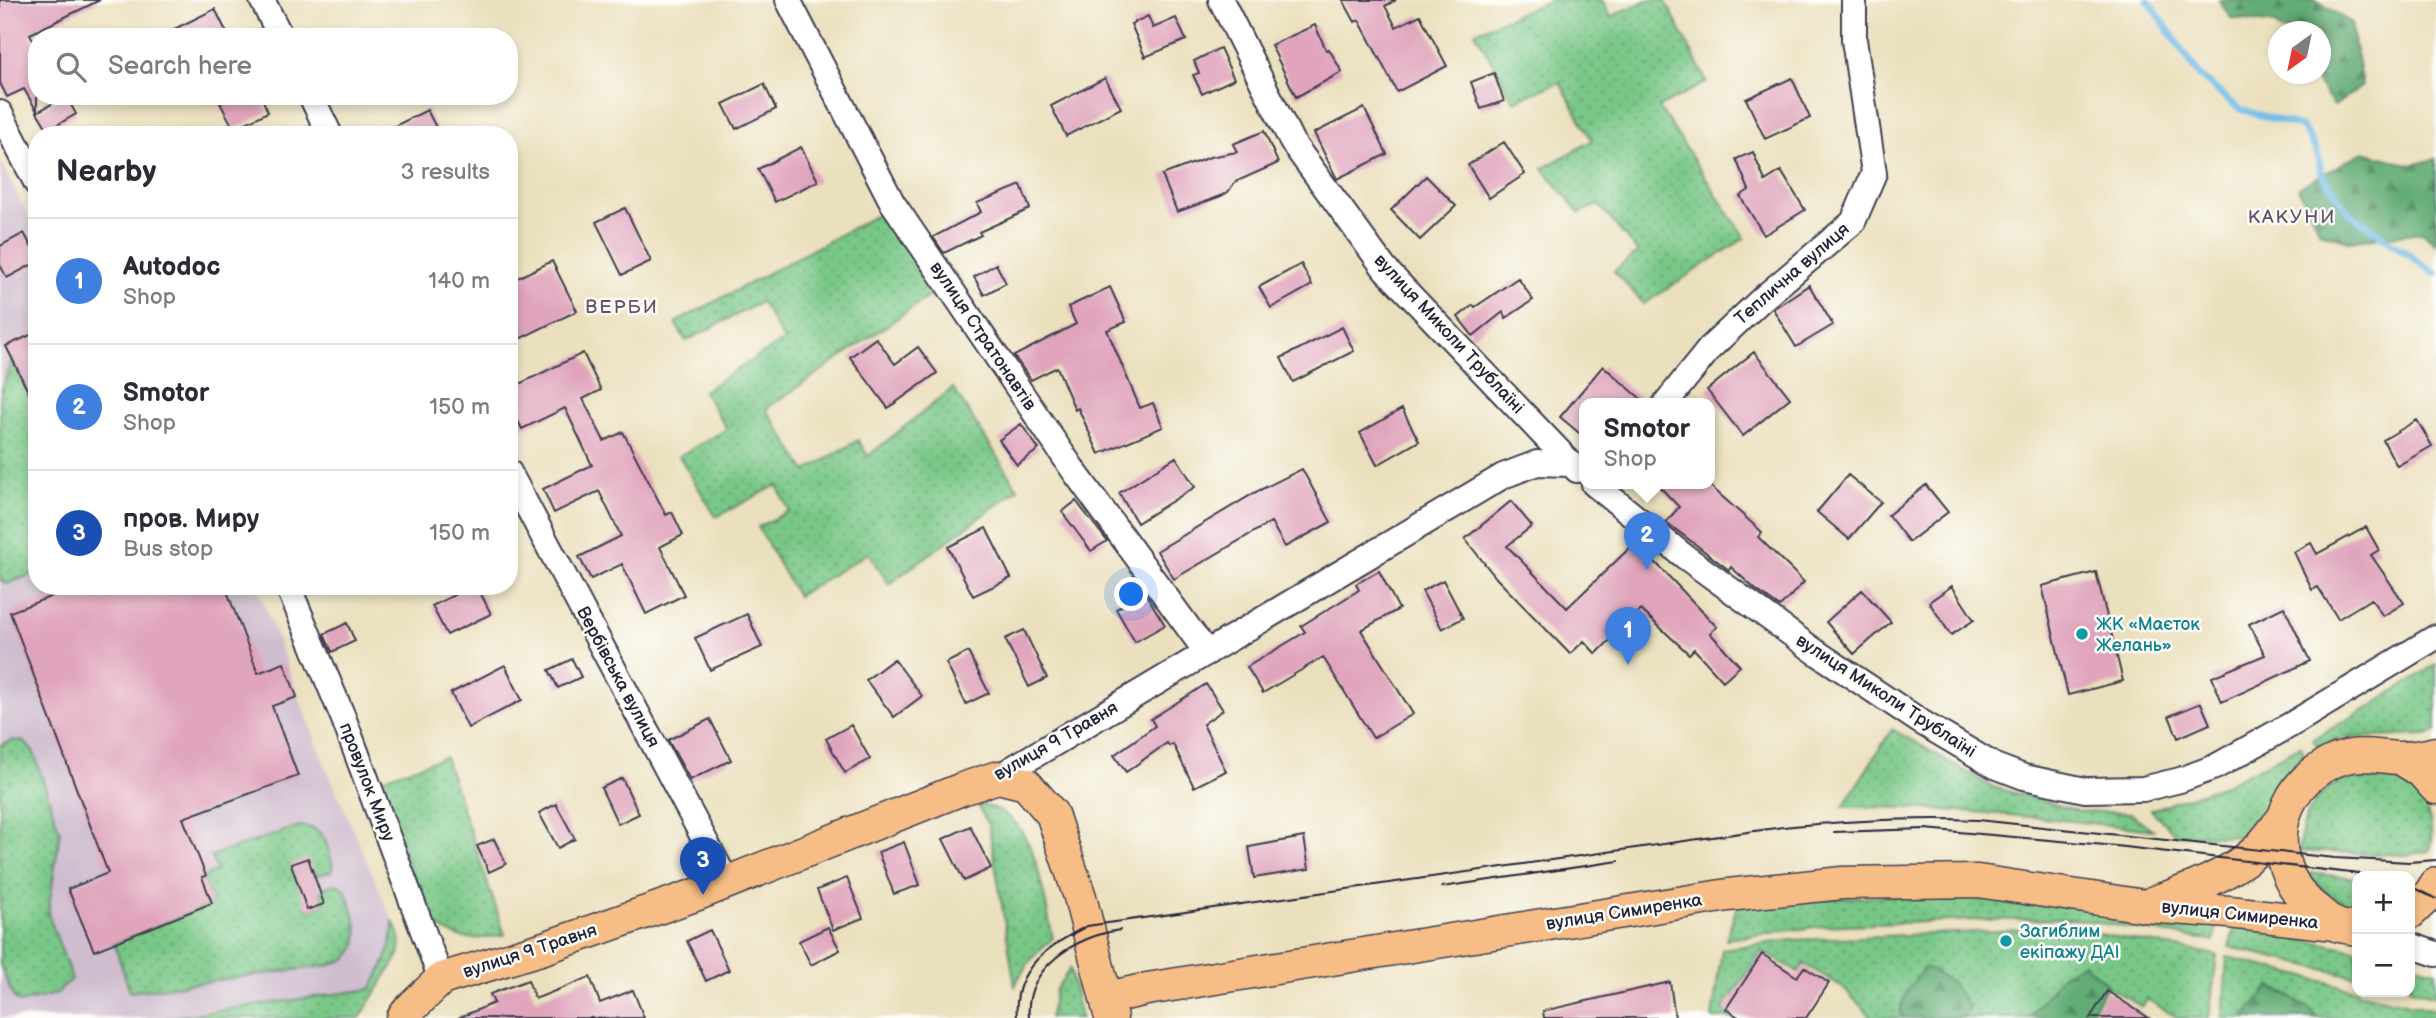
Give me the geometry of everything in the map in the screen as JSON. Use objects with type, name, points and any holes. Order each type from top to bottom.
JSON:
[{"type":"main road","points":[[2346,927],[2310,906],[2296,890],[2283,866],[2279,842],[2294,794],[2306,778],[2327,764],[2350,755],[2372,754],[2426,769]]},
{"type":"main road","name":"вулиця 9 Травня","points":[[403,1018],[441,979],[554,944],[698,894],[998,777]]},
{"type":"main road","points":[[998,777],[1026,784],[1052,814],[1080,897],[1109,1008]]},
{"type":"main road","name":"вулиця Симиренка","points":[[2145,906],[2191,890],[2244,859],[2256,850],[2285,816]]},
{"type":"main road","name":"вулиця Симиренка","points":[[1109,1008],[1147,989],[1728,895],[1842,883],[1978,881],[2145,906],[2229,912],[2346,927]]},
{"type":"main road","points":[[2415,908],[2436,884]]},
{"type":"street","points":[[262,0],[276,28]]},
{"type":"street","name":"вулиця Стратонавтів","points":[[788,0],[892,201],[1074,471],[1207,653]]},
{"type":"street","name":"вулиця Миколи Трублаїні","points":[[1221,0],[1292,142],[1385,269],[1579,469]]},
{"type":"street","name":"Теплична вулиця","points":[[1670,398],[1710,348],[1762,299],[1853,222],[1874,173],[1854,40],[1854,0]]},
{"type":"street","points":[[315,105],[326,126]]},
{"type":"street","points":[[0,113],[28,167]]},
{"type":"street","name":"вулиця 9 Травня","points":[[998,777],[1503,476],[1537,463],[1579,476]]},
{"type":"street","name":"Вербівська вулиця","points":[[518,489],[727,882]]},
{"type":"street","name":"вулиця Миколи Трублаїні","points":[[1601,489],[1685,556],[1805,644],[1921,722],[1995,766],[2024,777],[2085,790],[2143,789],[2180,780],[2215,767],[2436,637]]},
{"type":"street","name":"провулок Миру","points":[[292,595],[343,718],[441,979]]},
{"type":"street","points":[[2415,947],[2436,954]]},
{"type":"shaded area","points":[[0,161],[28,215],[28,595],[260,595],[324,762],[393,922],[393,942],[385,965],[355,1018],[0,1018]]},
{"type":"green space","points":[[1551,0],[1602,0],[1610,17],[1647,0],[1665,0],[1707,82],[1659,107],[1745,238],[1644,304],[1614,271],[1638,252],[1599,205],[1579,213],[1543,168],[1592,141],[1560,82],[1514,101],[1475,32]]},
{"type":"green space","points":[[2219,0],[2316,0],[2351,23],[2362,86],[2334,106],[2318,84],[2331,84],[2331,21],[2268,23],[2231,18]]},
{"type":"green space","points":[[2363,152],[2411,165],[2436,159],[2436,245],[2423,232],[2349,241],[2320,232],[2298,188]]},
{"type":"green space","points":[[886,210],[938,290],[766,409],[806,471],[858,440],[868,456],[953,388],[1018,489],[889,584],[868,553],[797,596],[758,527],[789,511],[777,485],[716,517],[679,456],[727,429],[703,391],[784,340],[761,302],[686,341],[675,323]]},
{"type":"green space","points":[[12,358],[28,391],[28,576],[7,584],[0,580],[0,396]]},
{"type":"green space","points":[[2436,664],[2436,732],[2426,735],[2343,738],[2317,746],[2313,739],[2370,707]]},
{"type":"green space","points":[[1892,729],[1993,787],[2078,811],[2130,813],[2153,830],[1960,811],[1843,807]]},
{"type":"green space","points":[[14,740],[25,742],[34,753],[60,832],[48,914],[72,979],[56,994],[19,1003],[13,996],[0,965],[0,745]]},
{"type":"green space","points":[[2301,746],[2304,754],[2293,764],[2266,816],[2248,837],[2175,834],[2151,810],[2227,784]]},
{"type":"green space","points":[[445,757],[505,935],[465,938],[449,933],[429,920],[377,780]]},
{"type":"green space","points":[[2365,774],[2399,777],[2416,790],[2429,820],[2429,851],[2408,855],[2299,851],[2305,821],[2317,799],[2337,784]]},
{"type":"green space","points":[[977,804],[998,810],[1012,820],[1022,833],[1037,866],[1046,904],[1053,938],[1031,960],[1015,986],[989,826]]},
{"type":"green space","points":[[300,826],[309,827],[321,834],[327,844],[333,867],[330,872],[319,875],[313,873],[307,910],[324,904],[320,893],[326,887],[336,884],[345,889],[357,934],[357,943],[347,958],[331,965],[130,992],[114,943],[212,903],[202,877],[217,871],[211,856]]},
{"type":"green space","points":[[2307,873],[2352,878],[2352,906],[2329,894]]},
{"type":"green space","points":[[1965,892],[2217,923],[2214,941],[2076,919],[1822,926],[1726,939],[1738,903]]},
{"type":"green space","points":[[393,922],[400,938],[399,955],[360,1018],[166,1018],[371,989],[387,957]]},
{"type":"green space","points":[[2235,926],[2352,949],[2352,976],[2229,947]]},
{"type":"green space","points":[[2067,928],[2217,955],[2209,1018],[2178,1018],[2147,999],[2142,1007],[2107,986],[2087,1018],[1873,1018],[1841,986],[1804,964],[1798,972],[1762,951],[1723,1009],[1733,1018],[1712,1018],[1722,949],[1793,940]]},
{"type":"green space","points":[[2227,957],[2352,989],[2352,997],[2379,997],[2436,1010],[2436,1018],[2223,1018]]},
{"type":"green space","points":[[2084,963],[2107,985],[2087,1018],[2029,1018],[2061,976]]},
{"type":"green space","points":[[2415,964],[2436,971],[2436,996],[2415,990]]},
{"type":"green space","points":[[1925,967],[1950,981],[1969,1007],[1963,1018],[1904,1018],[1900,1013],[1906,992]]},
{"type":"green space","points":[[1070,969],[1081,1018],[1049,1018],[1056,989]]},
{"type":"green space","points":[[2270,986],[2309,1007],[2317,1018],[2246,1018]]},
{"type":"building","points":[[0,0],[100,0],[42,28],[28,28],[28,96],[24,89],[7,97],[0,83]]},
{"type":"building","points":[[1343,0],[1396,0],[1385,6],[1396,27],[1420,15],[1447,66],[1397,92],[1359,20],[1355,22]]},
{"type":"building","points":[[215,9],[224,28],[176,28]]},
{"type":"building","points":[[1148,16],[1153,28],[1176,18],[1186,40],[1145,57],[1131,24]]},
{"type":"building","points":[[1315,25],[1326,50],[1329,49],[1342,72],[1296,97],[1271,45]]},
{"type":"building","points":[[1220,48],[1234,79],[1202,94],[1193,75],[1199,73],[1194,61]]},
{"type":"building","points":[[1494,73],[1504,101],[1481,109],[1471,82]]},
{"type":"building","points":[[1105,78],[1121,108],[1066,136],[1051,106]]},
{"type":"building","points":[[1792,78],[1810,118],[1765,139],[1746,99]]},
{"type":"building","points":[[764,84],[776,109],[736,129],[723,104]]},
{"type":"building","points":[[50,105],[71,105],[76,114],[55,126],[46,126],[37,112]]},
{"type":"building","points":[[221,105],[265,105],[268,112],[240,126],[232,126]]},
{"type":"building","points":[[1364,108],[1387,154],[1337,179],[1314,133]]},
{"type":"building","points":[[427,110],[435,126],[395,126]]},
{"type":"building","points":[[1264,131],[1278,163],[1235,182],[1228,192],[1221,196],[1177,212],[1162,175],[1210,157],[1237,152],[1233,144]]},
{"type":"building","points":[[1504,142],[1525,174],[1489,198],[1468,165]]},
{"type":"building","points":[[801,147],[818,181],[775,202],[758,169]]},
{"type":"building","points":[[1753,152],[1765,181],[1781,171],[1805,210],[1764,235],[1740,196],[1749,190],[1736,159]]},
{"type":"building","points":[[1426,176],[1456,206],[1420,240],[1391,210]]},
{"type":"building","points":[[1021,185],[1030,209],[979,232],[981,235],[944,253],[933,237],[981,212],[977,203]]},
{"type":"building","points":[[625,208],[651,261],[622,275],[596,222]]},
{"type":"building","points":[[24,233],[28,240],[28,267],[7,278],[0,265],[0,246]]},
{"type":"building","points":[[552,261],[577,311],[518,340],[518,278]]},
{"type":"building","points":[[996,264],[1006,283],[984,295],[974,277]]},
{"type":"building","points":[[1301,264],[1312,285],[1271,308],[1259,287]]},
{"type":"building","points":[[1518,278],[1533,300],[1506,318],[1503,312],[1473,336],[1458,317]]},
{"type":"building","points":[[1809,285],[1833,325],[1796,347],[1773,309]]},
{"type":"building","points":[[1110,287],[1126,322],[1107,330],[1140,408],[1153,403],[1163,427],[1099,454],[1078,408],[1075,410],[1057,367],[1031,380],[1014,356],[1076,324],[1068,307]]},
{"type":"building","points":[[1342,327],[1354,351],[1293,382],[1281,358]]},
{"type":"building","points":[[28,336],[28,391],[6,346]]},
{"type":"building","points":[[876,338],[895,364],[918,347],[937,373],[888,408],[850,357]]},
{"type":"building","points":[[1754,352],[1790,398],[1743,436],[1707,390]]},
{"type":"building","points":[[583,353],[601,390],[583,399],[604,441],[623,432],[666,515],[672,512],[683,535],[660,547],[684,595],[646,614],[622,564],[591,579],[579,557],[621,536],[599,491],[554,513],[543,489],[592,465],[565,408],[522,429],[518,421],[518,385]]},
{"type":"building","points":[[1603,366],[1640,398],[1579,398],[1579,433],[1560,417]]},
{"type":"building","points":[[1402,409],[1419,441],[1377,465],[1360,433]]},
{"type":"building","points":[[2417,420],[2432,446],[2397,466],[2383,440]]},
{"type":"building","points":[[1021,424],[1039,449],[1017,465],[999,440]]},
{"type":"building","points":[[1176,457],[1195,487],[1137,523],[1119,493]]},
{"type":"building","points":[[1302,469],[1331,522],[1285,547],[1271,522],[1174,579],[1157,551],[1256,492]]},
{"type":"building","points":[[1848,475],[1881,502],[1849,539],[1817,512]]},
{"type":"building","points":[[1926,485],[1948,512],[1909,542],[1888,515]]},
{"type":"building","points":[[1662,489],[1714,489],[1762,532],[1758,537],[1804,582],[1780,607],[1731,567],[1729,570],[1666,522],[1679,507]]},
{"type":"building","points":[[1076,501],[1107,541],[1091,551],[1062,512]]},
{"type":"building","points":[[1511,501],[1532,526],[1507,546],[1567,608],[1636,542],[1717,627],[1710,633],[1740,666],[1723,681],[1694,649],[1689,654],[1641,610],[1596,654],[1584,641],[1570,654],[1497,579],[1465,539]]},
{"type":"building","points":[[2366,527],[2379,550],[2371,555],[2404,603],[2383,616],[2371,599],[2338,619],[2318,587],[2312,590],[2294,552],[2311,543],[2317,554]]},
{"type":"building","points":[[986,528],[1011,578],[973,596],[948,547]]},
{"type":"building","points":[[1379,571],[1399,609],[1361,630],[1413,714],[1373,738],[1323,657],[1263,693],[1247,667],[1305,632],[1301,626],[1359,590],[1356,584]]},
{"type":"building","name":"ЖК «Маєток Желань»","points":[[2096,572],[2123,681],[2068,695],[2042,586]]},
{"type":"building","points":[[1443,580],[1463,618],[1442,629],[1422,591]]},
{"type":"building","points":[[1952,586],[1974,620],[1951,635],[1929,602]]},
{"type":"building","points":[[1862,590],[1891,622],[1854,654],[1826,622]]},
{"type":"building","points":[[1145,593],[1165,625],[1135,642],[1116,609]]},
{"type":"building","points":[[55,595],[228,595],[258,673],[284,663],[297,697],[272,706],[298,776],[183,818],[206,876],[202,877],[212,903],[94,951],[68,889],[108,873],[10,612]]},
{"type":"building","points":[[454,595],[482,595],[491,614],[447,635],[432,606]]},
{"type":"building","points":[[2284,607],[2310,661],[2222,702],[2212,677],[2265,655],[2249,624]]},
{"type":"building","points":[[747,614],[762,647],[710,670],[695,638]]},
{"type":"building","points":[[347,623],[355,641],[332,652],[324,634]]},
{"type":"building","points":[[1024,630],[1047,678],[1029,687],[1005,639]]},
{"type":"building","points":[[968,652],[989,693],[966,704],[946,663]]},
{"type":"building","points":[[572,659],[581,677],[558,688],[549,670]]},
{"type":"building","points":[[894,659],[922,696],[894,717],[866,680]]},
{"type":"building","points":[[505,665],[522,700],[468,728],[451,693]]},
{"type":"building","points":[[1206,684],[1223,710],[1203,724],[1226,771],[1194,787],[1173,744],[1169,746],[1167,743],[1126,772],[1114,755],[1155,726],[1151,719]]},
{"type":"building","points":[[2201,703],[2210,724],[2178,738],[2169,716]]},
{"type":"building","points":[[710,719],[731,760],[690,780],[668,740]]},
{"type":"building","points":[[851,725],[870,759],[845,773],[826,739]]},
{"type":"building","points":[[622,778],[639,814],[618,824],[601,788]]},
{"type":"building","points":[[556,804],[575,839],[558,848],[539,813]]},
{"type":"building","points":[[970,826],[991,868],[964,881],[943,839]]},
{"type":"building","points":[[1304,837],[1309,869],[1254,878],[1249,847]]},
{"type":"building","points":[[494,839],[506,864],[489,872],[477,846]]},
{"type":"building","points":[[904,842],[920,885],[894,894],[878,852]]},
{"type":"building","points":[[308,858],[324,904],[307,910],[291,864]]},
{"type":"building","points":[[847,878],[863,918],[833,930],[817,890]]},
{"type":"building","points":[[828,927],[840,950],[811,965],[799,941]]},
{"type":"building","points":[[710,930],[729,970],[706,981],[687,941]]},
{"type":"building","points":[[1762,954],[1797,977],[1804,967],[1829,983],[1806,1018],[1740,1018],[1726,1009]]},
{"type":"building","points":[[590,977],[600,1003],[633,990],[644,1018],[458,1018],[494,1003],[490,994],[528,980],[535,999]]},
{"type":"building","points":[[1670,982],[1675,1018],[1544,1018],[1543,1011]]},
{"type":"building","points":[[2107,991],[2149,1018],[2090,1018]]},
{"type":"waterway","points":[[2148,0],[2199,75],[2242,110],[2302,127],[2316,150],[2322,174],[2349,213],[2436,274]]},
{"type":"tram line","points":[[1017,1018],[1020,985],[1027,972],[1047,951],[1087,926],[1783,827],[1880,820],[1978,820],[2335,858],[2409,862],[2436,860]]},
{"type":"tram line","points":[[1834,832],[1925,829],[2116,846],[2352,873]]},
{"type":"tram line","points":[[1442,887],[1619,861]]},
{"type":"tram line","points":[[2415,888],[2436,899]]},
{"type":"tram line","points":[[1029,1018],[1030,1000],[1035,984],[1056,958],[1087,939],[1120,930]]},
{"type":"place","name":"Smotor","points":[[1647,570]]},
{"type":"place","name":"ЖК «Маєток Желань»","points":[[2082,634]]},
{"type":"place","name":"Autodoc","points":[[1628,665]]},
{"type":"place","name":"пров. Миру","points":[[703,895]]},
{"type":"place","name":"Загиблим екіпажу ДАІ","points":[[2006,941]]},
{"type":"district","name":"КАКУНИ","points":[[2292,217]]},
{"type":"district","name":"ВЕРБИ","points":[[622,307]]}]
